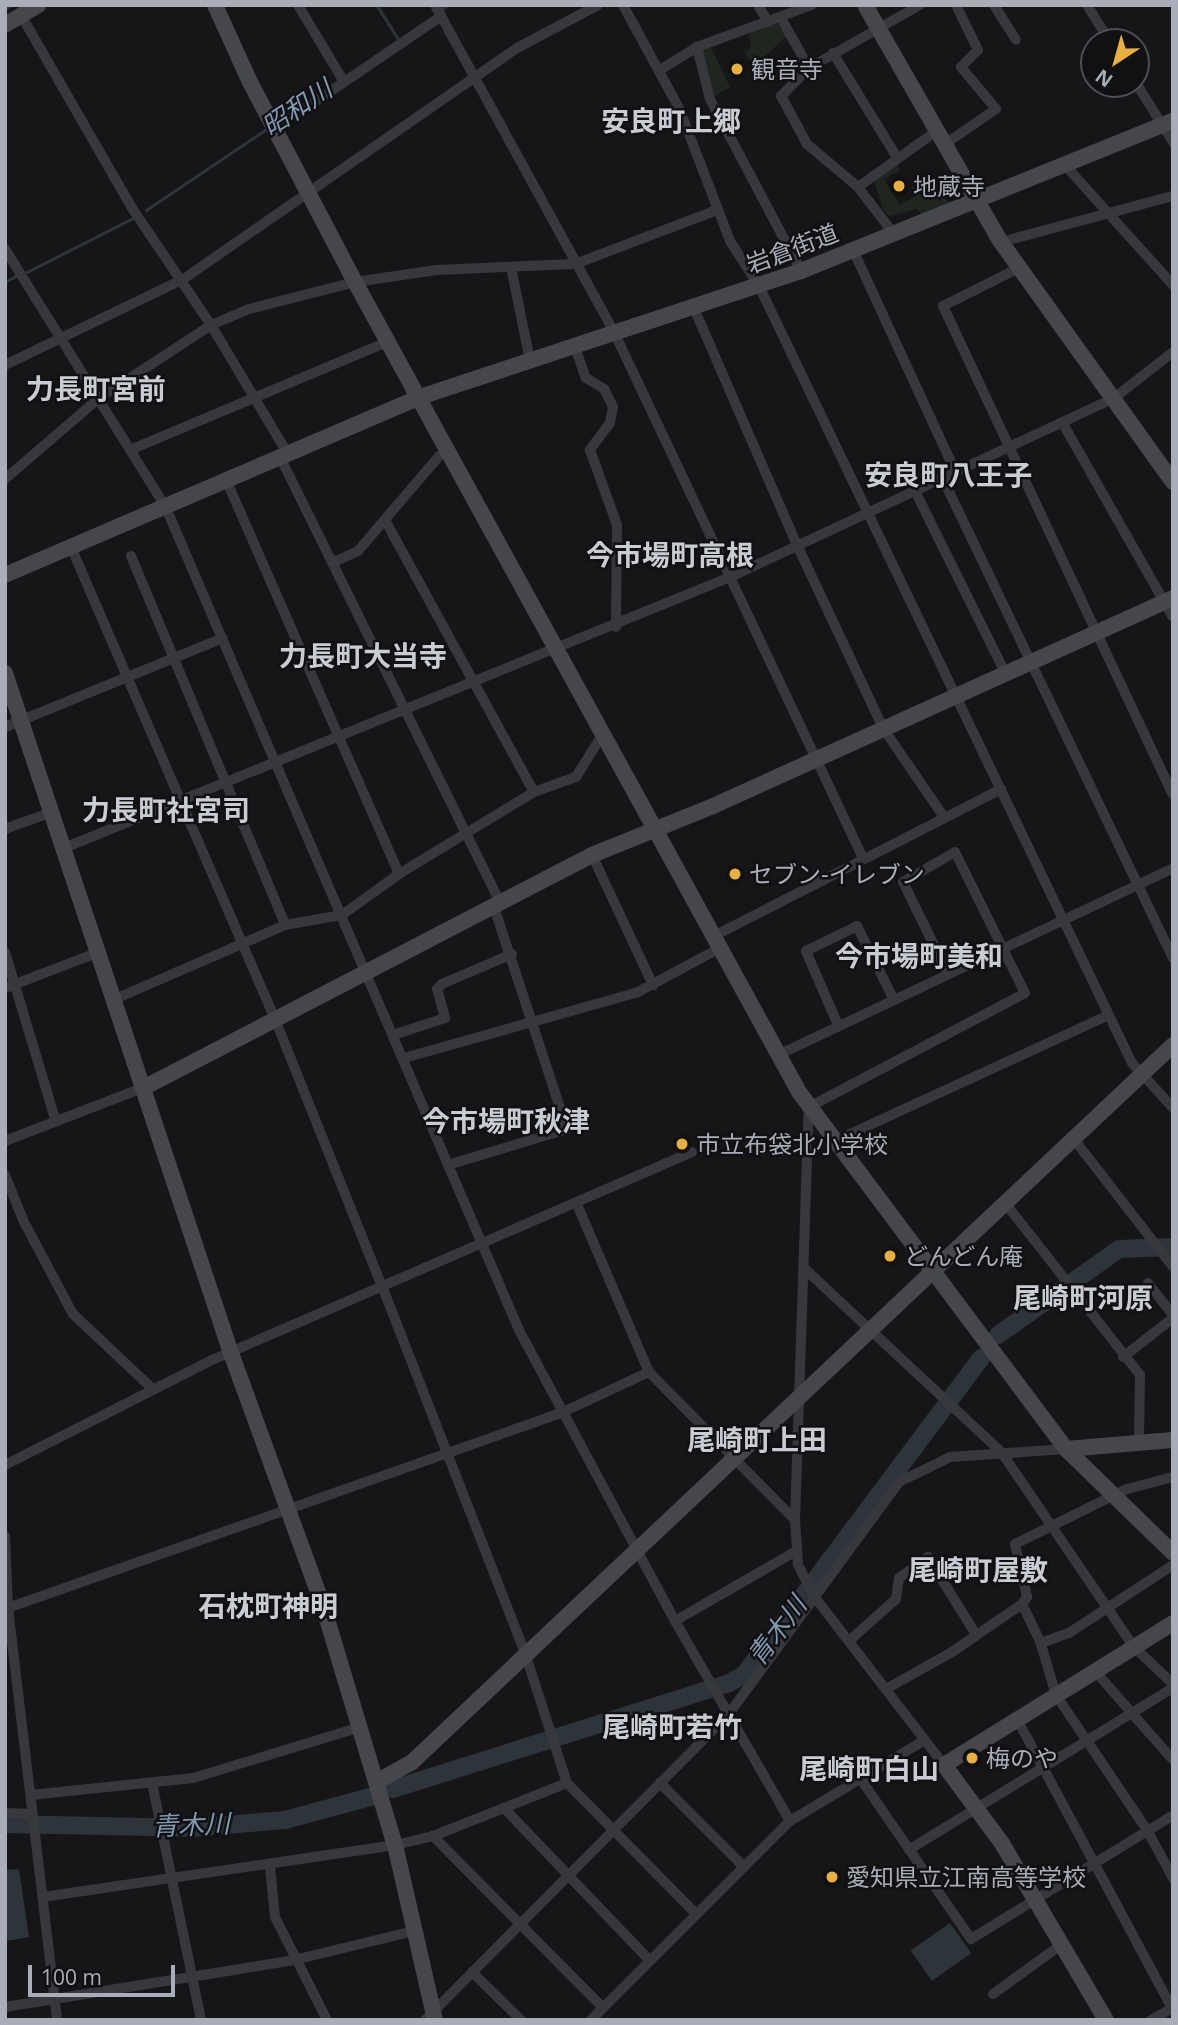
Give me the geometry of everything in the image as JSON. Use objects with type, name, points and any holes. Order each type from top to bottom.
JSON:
[{"type":"street","points":[[5,25],[38,5]]},
{"type":"street","points":[[215,5],[273,126],[355,282],[715,943],[809,1107],[935,1269],[1066,1448],[1173,1553]]},
{"type":"street","points":[[298,5],[343,79]]},
{"type":"street","points":[[5,365],[182,280],[519,47],[598,5]]},
{"type":"street","points":[[623,5],[660,70],[717,210],[728,226],[730,241],[759,286],[1110,1015],[1142,1075],[1173,1108]]},
{"type":"street","points":[[758,5],[768,22]]},
{"type":"street","points":[[660,70],[697,47],[813,5]]},
{"type":"street","points":[[865,5],[979,199],[1001,242],[1173,482]]},
{"type":"street","points":[[894,234],[858,187],[807,144],[781,96],[809,68],[920,5]]},
{"type":"street","points":[[858,187],[897,156],[996,109],[961,68],[978,50],[956,5]]},
{"type":"street","points":[[994,5],[1016,40]]},
{"type":"street","points":[[1087,5],[1101,28]]},
{"type":"street","points":[[273,126],[437,10],[614,332],[728,578],[863,858]]},
{"type":"street","points":[[21,15],[132,208],[211,325],[253,397],[284,456],[331,563],[496,902],[568,1129],[448,1165]]},
{"type":"street","points":[[781,18],[809,68]]},
{"type":"street","points":[[697,47],[710,99],[801,271]]},
{"type":"street","points":[[833,53],[897,156]]},
{"type":"street","points":[[1148,98],[1168,123],[1173,142]]},
{"type":"street","name":"岩倉街道","points":[[5,575],[420,397],[801,271],[1168,123]]},
{"type":"street","points":[[1064,163],[1105,214],[1173,285]]},
{"type":"street","points":[[1001,242],[1173,196]]},
{"type":"street","points":[[5,479],[98,399],[211,325],[249,309],[355,282],[436,270],[575,264],[717,210]]},
{"type":"street","points":[[5,249],[166,508],[279,762],[481,1242],[561,1413],[727,1716],[790,1821]]},
{"type":"street","points":[[853,250],[955,471]]},
{"type":"street","points":[[511,267],[530,360]]},
{"type":"street","points":[[1019,268],[943,306],[1173,795]]},
{"type":"street","points":[[693,306],[797,545],[883,728],[944,817]]},
{"type":"street","points":[[130,450],[388,341]]},
{"type":"street","points":[[574,344],[586,378],[604,389],[613,407],[610,423],[590,450],[617,525],[616,627]]},
{"type":"street","points":[[64,848],[616,627],[728,578],[1114,398],[1171,358]]},
{"type":"street","points":[[1062,422],[1168,600],[1173,617]]},
{"type":"street","points":[[331,563],[358,551],[439,456],[449,451]]},
{"type":"street","points":[[942,477],[1136,886],[1173,958]]},
{"type":"street","points":[[227,482],[337,740],[398,874]]},
{"type":"street","points":[[914,489],[1006,674]]},
{"type":"street","points":[[385,520],[534,792]]},
{"type":"street","points":[[71,547],[275,1019],[525,1653],[567,1783],[696,1914]]},
{"type":"street","points":[[131,556],[285,925]]},
{"type":"street","points":[[5,1140],[145,1087],[367,973],[496,902],[592,855],[817,760],[1168,600]]},
{"type":"street","points":[[5,727],[223,638]]},
{"type":"street","points":[[5,673],[24,720],[231,1353],[286,1514],[324,1609],[378,1781],[395,1845],[431,2016]]},
{"type":"street","points":[[115,999],[285,925],[342,915],[398,874],[466,836],[534,792],[576,777],[602,735]]},
{"type":"street","points":[[404,1058],[533,1024],[653,985],[715,943],[863,858],[1001,789]]},
{"type":"street","points":[[5,829],[52,812]]},
{"type":"street","points":[[809,1107],[1025,993],[955,852],[902,882],[947,972]]},
{"type":"street","points":[[592,855],[653,985]]},
{"type":"street","points":[[778,1055],[1000,947],[1173,869]]},
{"type":"street","points":[[838,1025],[806,951],[857,926],[893,998]]},
{"type":"street","points":[[5,952],[10,985],[55,1122]]},
{"type":"street","points":[[10,985],[99,952]]},
{"type":"street","points":[[393,1035],[444,1018],[437,989],[512,954]]},
{"type":"street","points":[[837,1140],[1110,1015]]},
{"type":"street","points":[[378,1781],[411,1763],[1173,1045]]},
{"type":"street","points":[[809,1107],[794,1520],[796,1551],[811,1591],[978,1810],[1037,1900],[1106,2020]]},
{"type":"street","points":[[1073,1138],[1173,1267]]},
{"type":"street","points":[[5,1465],[153,1389],[231,1353],[692,1152]]},
{"type":"street","points":[[5,1175],[24,1222],[73,1314],[153,1389]]},
{"type":"street","points":[[576,1202],[649,1372],[794,1520]]},
{"type":"street","points":[[1006,1204],[1123,1357],[1140,1375],[1139,1442]]},
{"type":"street","points":[[805,1269],[1002,1453],[1134,1647],[1173,1686],[1088,1742],[910,1849]]},
{"type":"street","points":[[1123,1357],[1173,1316],[1148,1283]]},
{"type":"street","points":[[7,1609],[286,1514],[561,1413],[649,1372]]},
{"type":"street","points":[[431,2016],[727,1716],[811,1591],[899,1482],[950,1457],[1173,1440]]},
{"type":"street","points":[[886,1689],[1022,1604],[1027,1597],[1015,1544],[1114,1496],[1173,1477]]},
{"type":"street","points":[[5,1536],[7,1609],[57,2020]]},
{"type":"street","points":[[674,1621],[796,1551]]},
{"type":"street","points":[[849,1641],[896,1599],[899,1578],[928,1557],[975,1633]]},
{"type":"street","points":[[1041,1643],[1069,1633],[1173,1565]]},
{"type":"street","points":[[1022,1604],[1041,1643],[1056,1695],[1147,1830],[1173,1878]]},
{"type":"street","points":[[944,1765],[1173,1623]]},
{"type":"street","points":[[1095,1671],[1173,1760]]},
{"type":"street","points":[[1017,1719],[1097,1864],[1172,2009],[1151,2020]]},
{"type":"street","points":[[31,1795],[193,1778],[361,1727]]},
{"type":"street","points":[[862,1782],[925,1740]]},
{"type":"street","points":[[591,2020],[790,1821],[856,1779],[862,1782],[910,1849],[971,1940],[1173,1815]]},
{"type":"street","points":[[152,1783],[201,2020]]},
{"type":"street","points":[[43,1897],[270,1867],[395,1845],[433,1836],[567,1783]]},
{"type":"street","points":[[660,1783],[744,1867]]},
{"type":"street","points":[[504,1808],[650,1961]]},
{"type":"street","points":[[5,1813],[34,1822]]},
{"type":"street","points":[[433,1836],[603,2008]]},
{"type":"street","points":[[270,1867],[275,1917],[294,1960],[327,2020]]},
{"type":"street","points":[[5,2007],[294,1960],[415,1931]]},
{"type":"street","points":[[993,1994],[1062,1944]]},
{"type":"street","points":[[472,1972],[521,2020]]},
{"type":"shaded area","points":[[776,22],[787,36],[753,67],[745,52],[751,47],[748,34]]},
{"type":"shaded area","points":[[709,43],[730,87],[710,99],[697,47]]},
{"type":"shaded area","points":[[895,160],[900,170],[884,179],[900,205],[916,196],[911,188],[924,180],[940,190],[950,205],[923,217],[917,209],[889,216],[882,208],[874,179]]},
{"type":"shaded area","points":[[19,1869],[29,1937],[5,1941],[5,1870]]},
{"type":"shaded area","points":[[950,1923],[971,1953],[932,1981],[911,1951]]},
{"type":"waterway","points":[[5,9],[11,5]]},
{"type":"waterway","points":[[377,5],[399,40]]},
{"type":"waterway","name":"昭和川","points":[[441,10],[448,5]]},
{"type":"waterway","name":"昭和川","points":[[146,210],[268,128]]},
{"type":"waterway","name":"昭和川","points":[[27,272],[133,218]]},
{"type":"waterway","name":"昭和川","points":[[5,282],[16,276]]},
{"type":"waterway","name":"青木川","points":[[998,1335],[1119,1249],[1173,1247]]},
{"type":"waterway","name":"青木川","points":[[393,1789],[727,1684],[744,1675],[981,1358]]},
{"type":"waterway","name":"青木川","points":[[5,1824],[190,1828],[285,1820],[374,1796]]},
{"type":"place","name":"観音寺","points":[[737,69]]},
{"type":"place","name":"地蔵寺","points":[[899,186]]},
{"type":"place","name":"セブン-イレブン","points":[[735,874]]},
{"type":"place","name":"市立布袋北小学校","points":[[682,1144]]},
{"type":"place","name":"どんどん庵","points":[[890,1256]]},
{"type":"place","name":"梅のや","points":[[972,1758]]},
{"type":"place","name":"愛知県立江南高等学校","points":[[832,1877]]},
{"type":"district","name":"安良町上郷","points":[[671,120]]},
{"type":"district","name":"力長町宮前","points":[[96,388]]},
{"type":"district","name":"安良町八王子","points":[[948,474]]},
{"type":"district","name":"今市場町高根","points":[[670,554]]},
{"type":"district","name":"力長町大当寺","points":[[363,655]]},
{"type":"district","name":"力長町社宮司","points":[[166,809]]},
{"type":"district","name":"今市場町美和","points":[[919,955]]},
{"type":"district","name":"今市場町秋津","points":[[506,1120]]},
{"type":"district","name":"尾崎町河原","points":[[1083,1297]]},
{"type":"district","name":"尾崎町上田","points":[[757,1439]]},
{"type":"district","name":"尾崎町屋敷","points":[[978,1569]]},
{"type":"district","name":"石枕町神明","points":[[268,1605]]},
{"type":"district","name":"尾崎町若竹","points":[[672,1726]]},
{"type":"district","name":"尾崎町白山","points":[[869,1768]]}]
